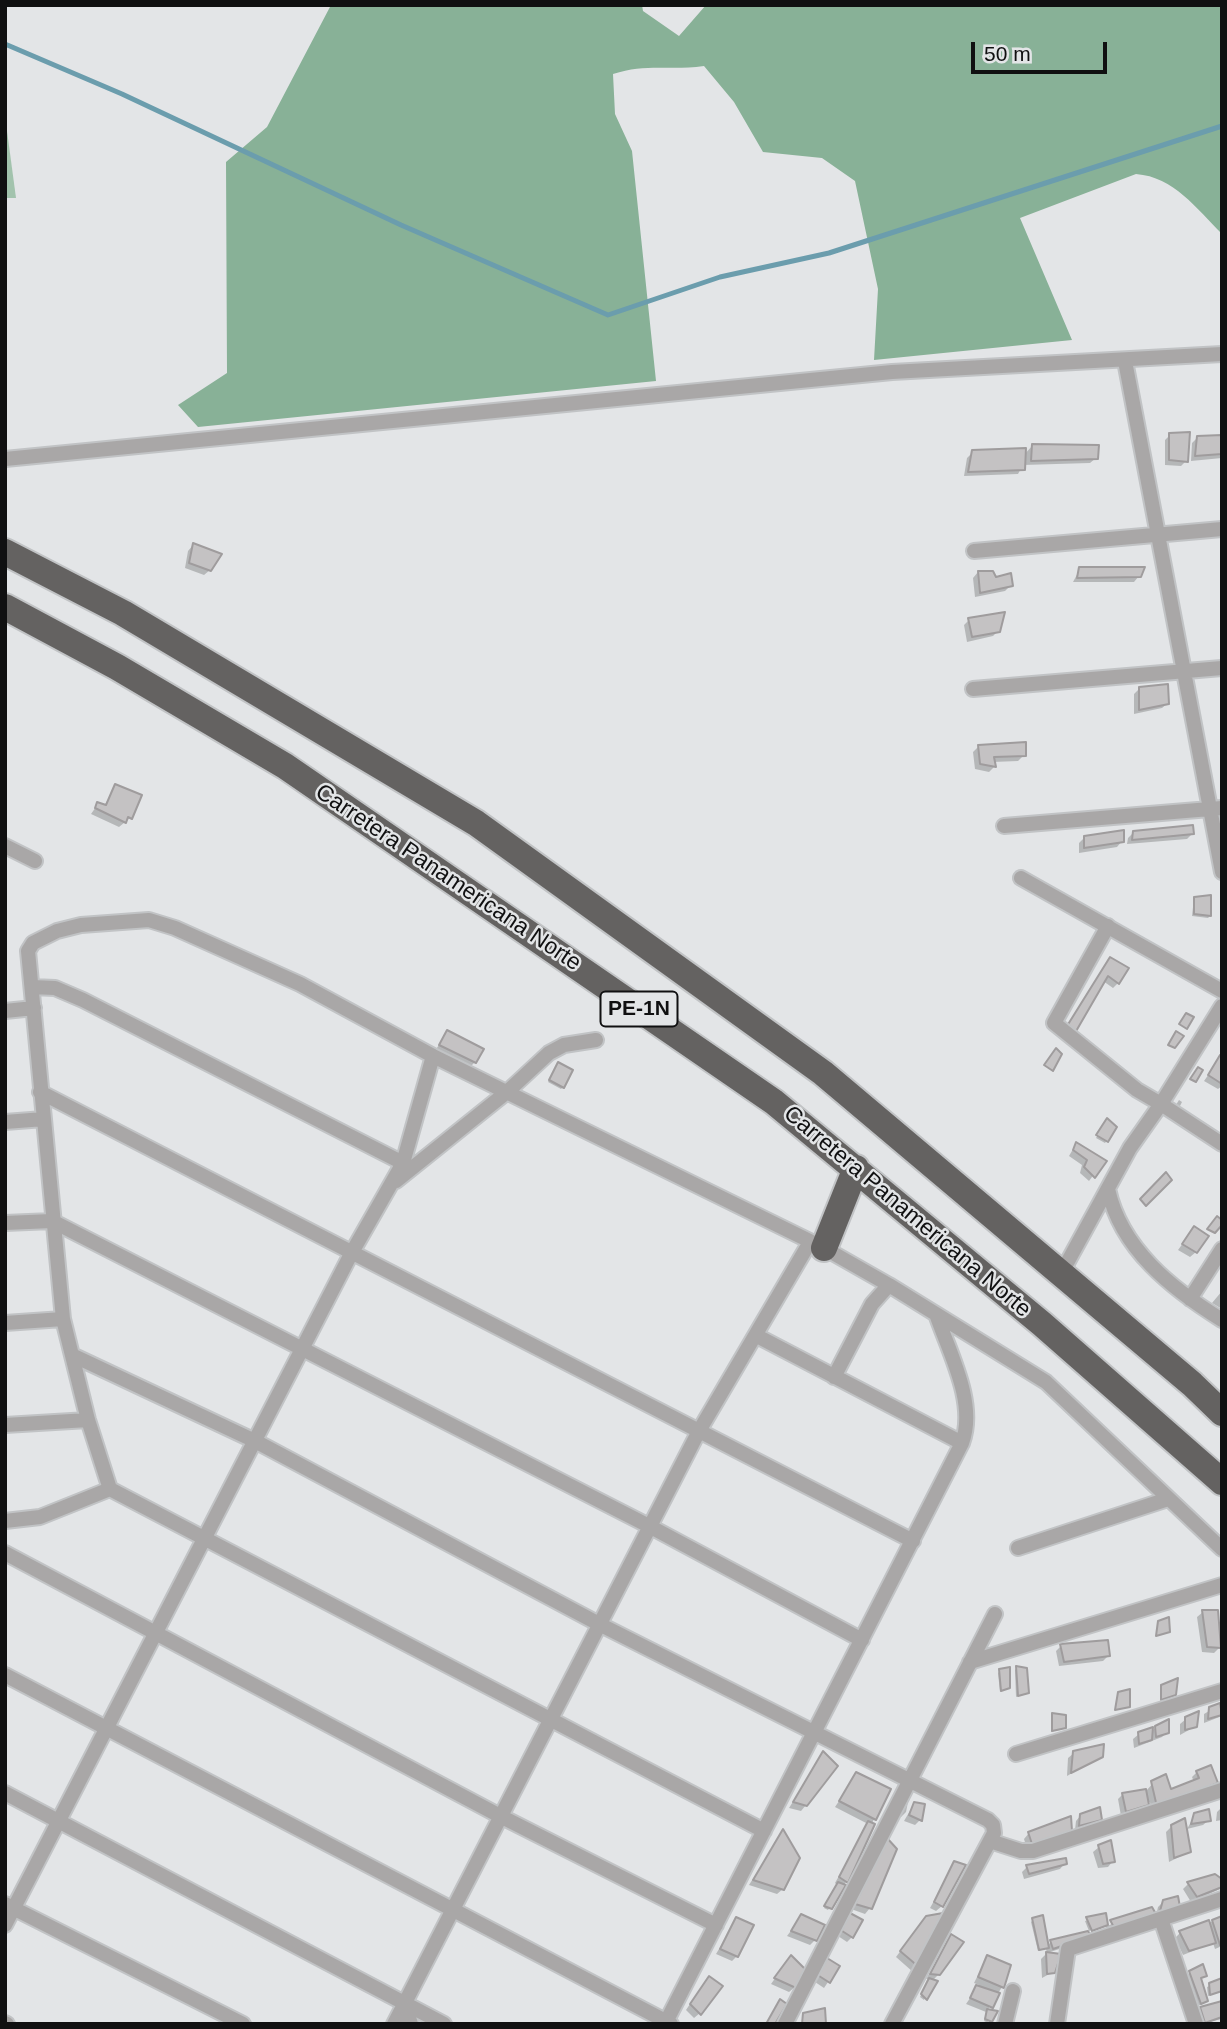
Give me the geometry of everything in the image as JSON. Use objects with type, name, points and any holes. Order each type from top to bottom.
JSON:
[{"type":"highway","name":"PE-1N","points":[[5,552],[123,613],[476,823],[823,1073],[1222,1413]]},
{"type":"highway","name":"Carretera Panamericana Norte","points":[[5,607],[117,667],[285,766],[774,1102],[1042,1324],[1222,1482]]},
{"type":"highway","points":[[817,1245],[856,1168]]},
{"type":"street","points":[[5,459],[892,372],[1222,354]]},
{"type":"street","points":[[1125,361],[1182,672],[1216,809],[1222,872]]},
{"type":"street","points":[[974,551],[1222,529]]},
{"type":"street","points":[[972,689],[1222,668]]},
{"type":"street","points":[[1004,826],[1216,809]]},
{"type":"street","points":[[5,846],[35,861]]},
{"type":"street","points":[[1021,878],[1222,991]]},
{"type":"street","points":[[764,1831],[549,1721],[110,1489],[88,1420],[63,1319],[27,951],[38,940],[81,925],[149,920],[175,928],[300,984],[433,1056],[817,1245],[889,1285],[1046,1382],[1222,1549]]},
{"type":"street","points":[[1108,926],[1054,1023],[1137,1090],[1222,1144]]},
{"type":"street","points":[[32,987],[55,988],[83,1000],[403,1163]]},
{"type":"street","points":[[1061,1274],[1130,1148],[1222,1006]]},
{"type":"street","points":[[5,1011],[34,1008]]},
{"type":"street","points":[[390,1186],[556,1049],[579,1041],[596,1040]]},
{"type":"street","points":[[5,1925],[10,1906],[60,1820],[351,1254],[403,1163],[433,1056]]},
{"type":"street","points":[[40,1092],[913,1541]]},
{"type":"street","points":[[5,1122],[44,1119]]},
{"type":"street","points":[[1108,1189],[1115,1218],[1134,1245],[1162,1277],[1222,1320]]},
{"type":"street","points":[[5,1223],[52,1221],[301,1351],[649,1526],[862,1640]]},
{"type":"street","points":[[394,2024],[699,1431],[817,1245]]},
{"type":"street","points":[[1191,1299],[1222,1249]]},
{"type":"street","points":[[834,1377],[872,1304],[889,1285]]},
{"type":"street","points":[[5,1675],[668,2023],[962,1443],[967,1418],[958,1378],[936,1314]]},
{"type":"street","points":[[5,1323],[63,1319]]},
{"type":"street","points":[[757,1336],[962,1443]]},
{"type":"street","points":[[72,1355],[255,1441],[599,1624],[988,1820],[993,1825],[994,1833],[892,2024]]},
{"type":"street","points":[[5,1425],[88,1420]]},
{"type":"street","points":[[5,1521],[40,1517],[110,1489]]},
{"type":"street","points":[[1018,1548],[1168,1499]]},
{"type":"street","points":[[5,1553],[500,1816],[716,1925]]},
{"type":"street","points":[[970,1662],[1222,1585]]},
{"type":"street","points":[[785,2024],[995,1614]]},
{"type":"street","points":[[1016,1754],[1222,1691]]},
{"type":"street","points":[[990,1841],[1021,1851],[1033,1851],[1222,1790]]},
{"type":"street","points":[[5,1793],[444,2024]]},
{"type":"street","points":[[1058,2024],[1068,1949],[1222,1899]]},
{"type":"street","points":[[10,1906],[243,2024]]},
{"type":"street","points":[[1161,1919],[1196,2024]]},
{"type":"street","points":[[1004,2024],[1013,1992]]},
{"type":"street","points":[[405,2005],[411,2024]]},
{"type":"green space","points":[[331,5],[642,5],[643,11],[679,36],[706,5],[1222,5],[1222,234],[1173,187],[1150,176],[1136,174],[1020,218],[1072,340],[874,360],[878,289],[855,181],[822,158],[763,152],[734,102],[704,66],[625,71],[613,74],[615,114],[632,151],[656,381],[198,427],[178,405],[227,373],[226,162],[267,127]]},
{"type":"green space","points":[[5,116],[16,198],[5,198]]},
{"type":"building","points":[[1190,432],[1188,462],[1169,460],[1169,433]]},
{"type":"building","points":[[1222,435],[1222,454],[1195,456],[1197,436]]},
{"type":"building","points":[[1032,444],[1099,445],[1098,459],[1031,461]]},
{"type":"building","points":[[1026,448],[1025,470],[968,472],[972,450]]},
{"type":"building","points":[[193,543],[222,554],[211,571],[189,563]]},
{"type":"building","points":[[1079,567],[1145,567],[1141,577],[1077,578]]},
{"type":"building","points":[[978,571],[993,571],[996,577],[1011,573],[1013,586],[980,593]]},
{"type":"building","points":[[1005,612],[1000,632],[972,637],[968,618]]},
{"type":"building","points":[[1168,684],[1169,704],[1139,710],[1139,687]]},
{"type":"building","points":[[1026,742],[1026,756],[994,757],[996,767],[980,764],[978,745]]},
{"type":"building","points":[[115,784],[142,795],[132,819],[128,817],[126,823],[95,808],[97,802],[106,805]]},
{"type":"building","points":[[1193,825],[1194,834],[1132,840],[1133,831]]},
{"type":"building","points":[[1124,830],[1124,842],[1084,848],[1084,836]]},
{"type":"building","points":[[1211,895],[1211,916],[1194,914],[1194,897]]},
{"type":"building","points":[[1110,957],[1129,968],[1119,984],[1108,976],[1075,1033],[1067,1026]]},
{"type":"building","points":[[1186,1013],[1194,1017],[1187,1029],[1179,1024]]},
{"type":"building","points":[[447,1030],[484,1049],[476,1063],[439,1045]]},
{"type":"building","points":[[1176,1031],[1184,1036],[1175,1048],[1168,1045]]},
{"type":"building","points":[[1056,1048],[1062,1054],[1053,1071],[1044,1065]]},
{"type":"building","points":[[1220,1055],[1222,1057],[1222,1084],[1208,1075]]},
{"type":"building","points":[[558,1062],[573,1070],[564,1088],[549,1080]]},
{"type":"building","points":[[1198,1067],[1203,1070],[1196,1082],[1190,1079]]},
{"type":"building","points":[[1107,1118],[1117,1127],[1108,1142],[1096,1135]]},
{"type":"building","points":[[1076,1142],[1107,1161],[1095,1178],[1084,1167],[1087,1160],[1073,1150]]},
{"type":"building","points":[[1166,1172],[1172,1180],[1146,1206],[1140,1199]]},
{"type":"building","points":[[1217,1216],[1222,1220],[1222,1225],[1215,1233],[1207,1229]]},
{"type":"building","points":[[1194,1226],[1209,1236],[1197,1253],[1182,1244]]},
{"type":"building","points":[[1202,1610],[1218,1610],[1221,1648],[1207,1647]]},
{"type":"building","points":[[1169,1617],[1170,1632],[1156,1636],[1158,1621]]},
{"type":"building","points":[[1108,1640],[1110,1656],[1064,1662],[1060,1644]]},
{"type":"building","points":[[1016,1666],[1027,1668],[1029,1693],[1018,1696]]},
{"type":"building","points":[[1010,1667],[1010,1688],[1001,1691],[999,1669]]},
{"type":"building","points":[[1178,1678],[1176,1695],[1161,1700],[1161,1685]]},
{"type":"building","points":[[1130,1689],[1130,1707],[1115,1710],[1118,1692]]},
{"type":"building","points":[[1220,1703],[1222,1715],[1208,1719],[1209,1707]]},
{"type":"building","points":[[1199,1711],[1197,1727],[1185,1730],[1185,1717]]},
{"type":"building","points":[[1052,1713],[1066,1715],[1066,1728],[1052,1731]]},
{"type":"building","points":[[1169,1719],[1169,1733],[1156,1737],[1155,1726]]},
{"type":"building","points":[[1153,1727],[1152,1740],[1139,1744],[1138,1732]]},
{"type":"building","points":[[1104,1744],[1103,1757],[1071,1773],[1073,1751]]},
{"type":"building","points":[[823,1751],[838,1766],[807,1806],[793,1802]]},
{"type":"building","points":[[1211,1765],[1218,1783],[1157,1807],[1151,1781],[1166,1774],[1171,1789],[1199,1778],[1196,1771]]},
{"type":"building","points":[[856,1772],[891,1789],[876,1820],[839,1801]]},
{"type":"building","points":[[1146,1789],[1149,1805],[1126,1812],[1122,1793]]},
{"type":"building","points":[[914,1802],[925,1804],[922,1821],[909,1815]]},
{"type":"building","points":[[1100,1807],[1102,1820],[1079,1826],[1080,1814]]},
{"type":"building","points":[[1209,1809],[1211,1821],[1191,1824],[1194,1813]]},
{"type":"building","points":[[1071,1816],[1072,1831],[1032,1844],[1028,1832]]},
{"type":"building","points":[[1185,1818],[1191,1852],[1174,1858],[1171,1825]]},
{"type":"building","points":[[868,1821],[875,1824],[848,1883],[839,1877]]},
{"type":"building","points":[[783,1829],[800,1858],[784,1890],[753,1880]]},
{"type":"building","points":[[887,1838],[897,1849],[872,1909],[855,1904]]},
{"type":"building","points":[[1111,1840],[1115,1862],[1103,1864],[1098,1845]]},
{"type":"building","points":[[1066,1858],[1067,1864],[1029,1874],[1026,1865]]},
{"type":"building","points":[[954,1861],[966,1865],[943,1907],[934,1902]]},
{"type":"building","points":[[1215,1874],[1222,1879],[1222,1887],[1197,1897],[1187,1882]]},
{"type":"building","points":[[838,1882],[846,1885],[832,1909],[824,1906]]},
{"type":"building","points":[[1178,1896],[1180,1907],[1160,1911],[1163,1900]]},
{"type":"building","points":[[1152,1907],[1156,1914],[1115,1929],[1110,1920]]},
{"type":"building","points":[[850,1913],[863,1920],[853,1938],[839,1929]]},
{"type":"building","points":[[943,1913],[920,1968],[900,1951],[926,1916]]},
{"type":"building","points":[[1106,1913],[1108,1925],[1092,1931],[1086,1917]]},
{"type":"building","points":[[801,1914],[825,1925],[817,1941],[791,1931]]},
{"type":"building","points":[[1043,1915],[1049,1948],[1039,1950],[1032,1918]]},
{"type":"building","points":[[1222,1916],[1222,1944],[1220,1945],[1212,1920]]},
{"type":"building","points":[[736,1917],[754,1925],[738,1957],[720,1949]]},
{"type":"building","points":[[1209,1920],[1216,1943],[1189,1951],[1179,1931]]},
{"type":"building","points":[[1088,1931],[1091,1936],[1053,1949],[1050,1940]]},
{"type":"building","points":[[951,1934],[964,1942],[940,1975],[930,1974]]},
{"type":"building","points":[[1046,1952],[1061,1954],[1055,1973],[1047,1974]]},
{"type":"building","points":[[791,1955],[806,1970],[796,1988],[774,1978]]},
{"type":"building","points":[[987,1955],[1011,1965],[1004,1988],[978,1977]]},
{"type":"building","points":[[827,1958],[840,1966],[830,1983],[816,1974]]},
{"type":"building","points":[[1203,1964],[1207,1976],[1201,1978],[1208,2001],[1201,2004],[1189,1971]]},
{"type":"building","points":[[709,1976],[723,1986],[701,2015],[690,2004]]},
{"type":"building","points":[[929,1978],[938,1981],[927,2000],[921,1994]]},
{"type":"building","points":[[1222,1978],[1222,1991],[1210,1995],[1209,1983]]},
{"type":"building","points":[[976,1985],[1000,1993],[993,2008],[970,1998]]},
{"type":"building","points":[[780,1999],[787,2004],[775,2024],[766,2024]]},
{"type":"building","points":[[1222,2001],[1222,2017],[1205,2023],[1200,2007]]},
{"type":"building","points":[[825,2008],[826,2024],[802,2024],[803,2013]]},
{"type":"building","points":[[987,2009],[998,2011],[992,2022],[985,2019]]},
{"type":"waterway","points":[[5,44],[122,94],[401,225],[608,315],[720,277],[829,253],[1222,126]]}]
